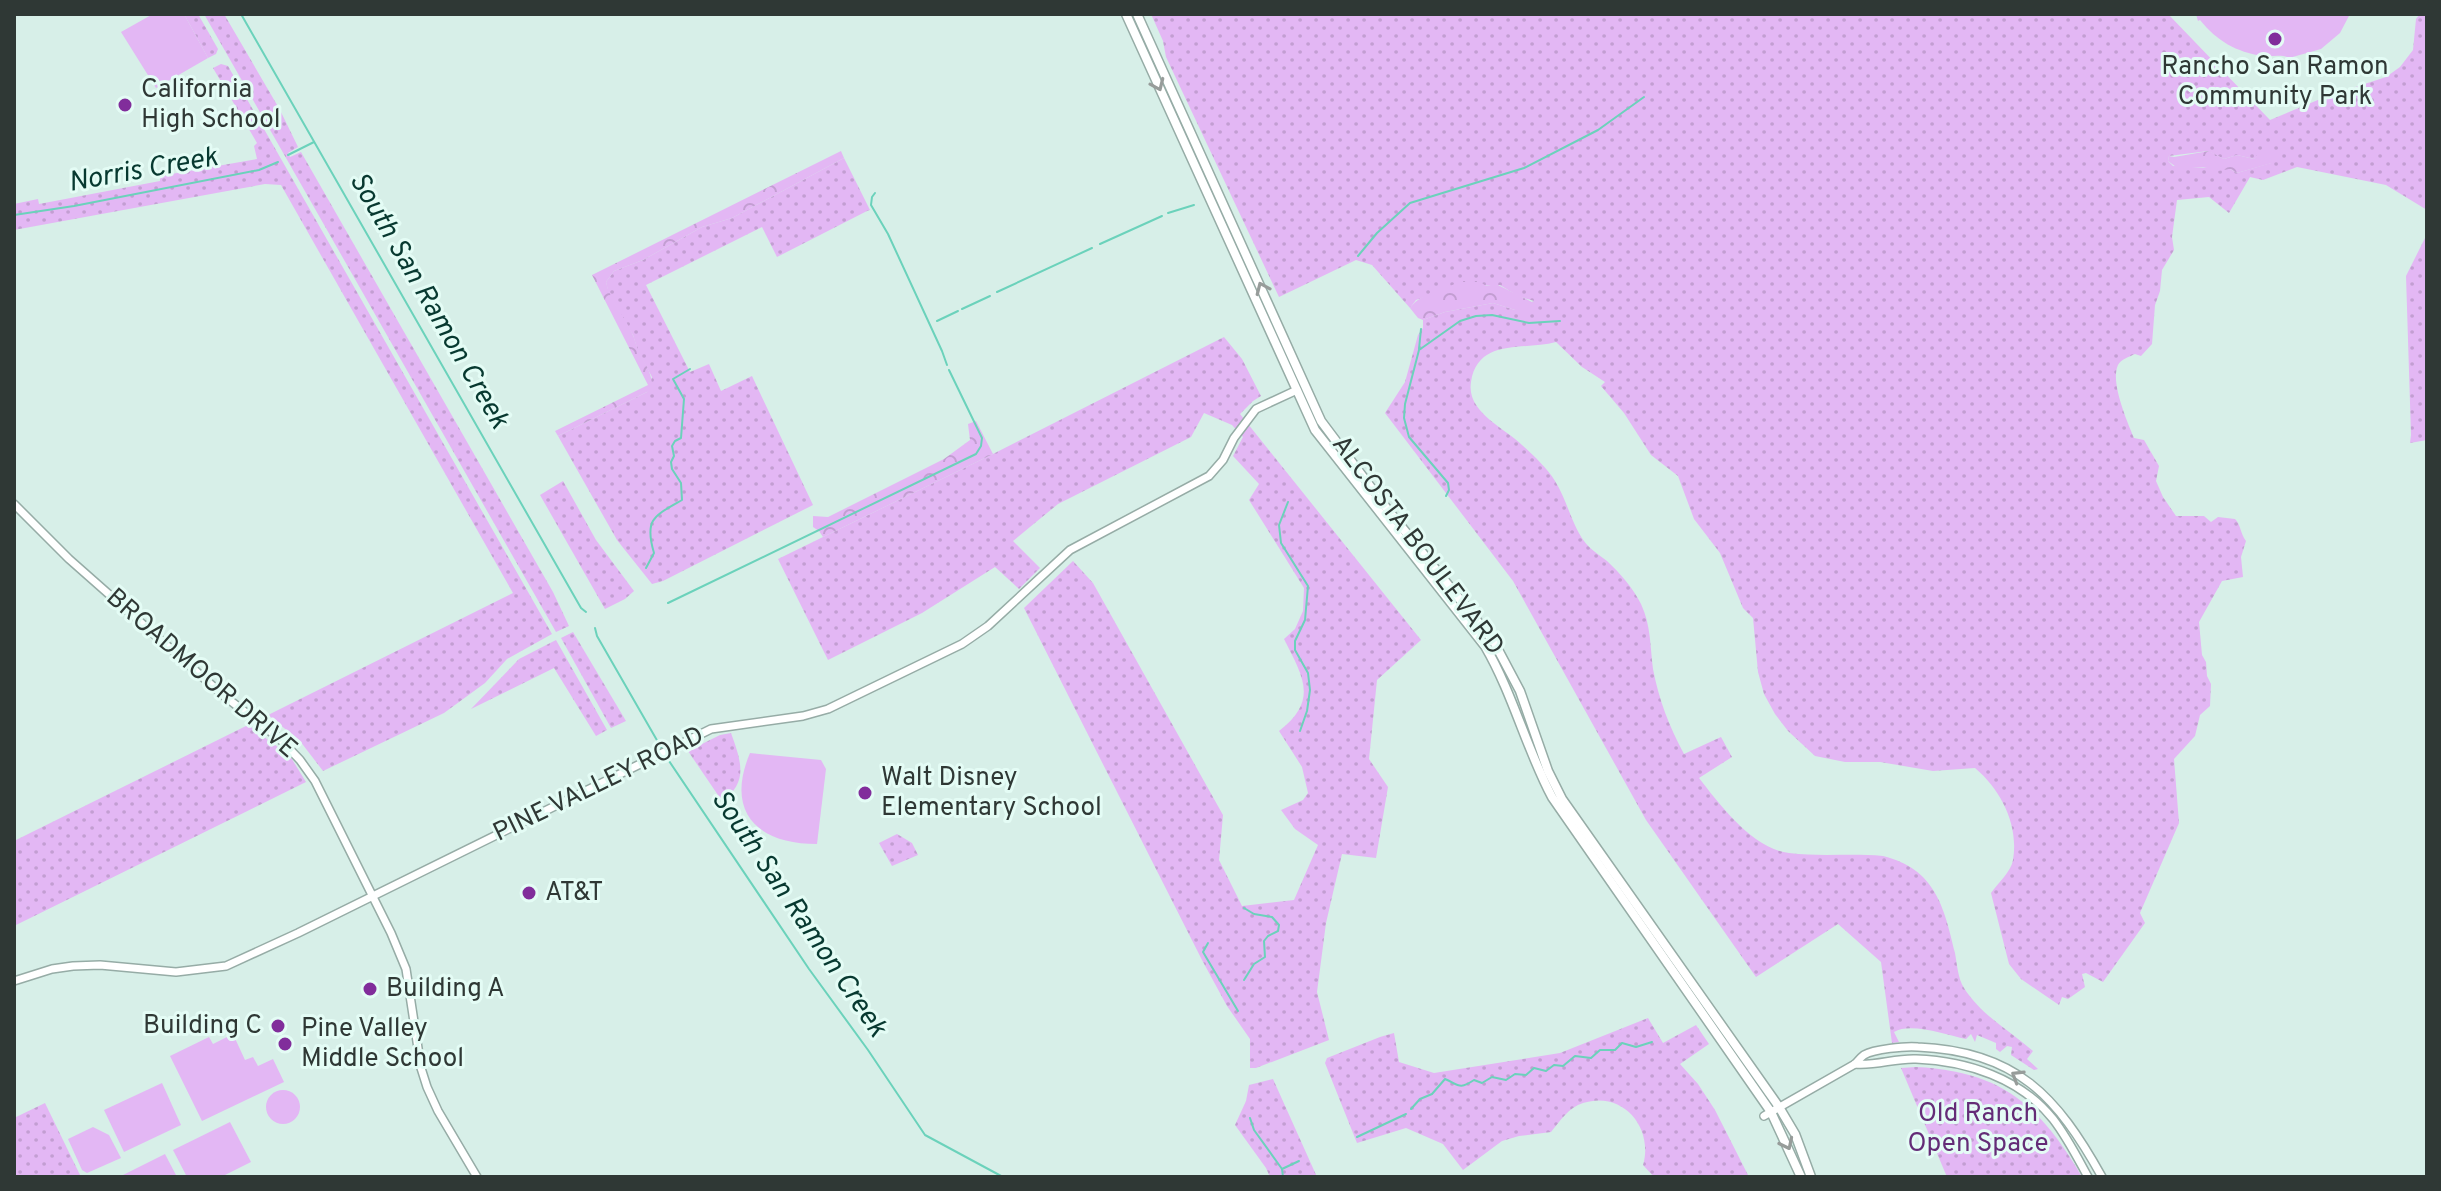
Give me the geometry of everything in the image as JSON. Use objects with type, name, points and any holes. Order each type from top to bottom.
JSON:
[{"type":"main road","name":"ALCOSTA BOULEVARD","points":[[1126,14],[1315,430],[1485,646],[1502,675],[1539,773],[1552,797],[1771,1112],[1795,1134],[1811,1177]]},
{"type":"main road","name":"ALCOSTA BOULEVARD","points":[[1137,14],[1321,421],[1494,642],[1520,691],[1548,771],[1562,799],[1771,1112],[1801,1177]]},
{"type":"street","name":"PINE VALLEY ROAD","points":[[14,981],[73,966],[100,965],[176,972],[226,966],[711,729],[803,716],[828,709],[962,644],[988,626],[1070,550],[1209,476],[1256,409],[1297,390]]},
{"type":"street","name":"BROADMOOR DRIVE","points":[[14,504],[69,559],[223,695],[280,739],[315,781],[406,969],[421,1068],[427,1087],[477,1177]]},
{"type":"street","points":[[1771,1112],[1855,1064],[1864,1054],[1911,1047],[1941,1048],[1989,1060],[2024,1079],[2052,1102],[2079,1137],[2102,1177]]},
{"type":"street","points":[[1855,1064],[1940,1060],[1984,1071],[2006,1081],[2030,1097],[2051,1118],[2069,1142],[2088,1177]]},
{"type":"green space","points":[[153,14],[184,14],[208,58],[156,88],[121,32]]},
{"type":"green space","points":[[184,14],[198,14],[218,49],[216,54],[208,58]]},
{"type":"green space","points":[[204,14],[224,14],[298,147],[288,153],[290,157],[301,152],[553,592],[569,626],[556,632]]},
{"type":"green space","points":[[1151,14],[2168,14],[2270,120],[2325,97],[2386,77],[2400,67],[2413,50],[2416,19],[2420,14],[2427,14],[2427,210],[2386,185],[2297,167],[2263,180],[2250,177],[2229,213],[2209,197],[2177,200],[2172,237],[2174,250],[2162,270],[2152,344],[2141,356],[2135,354],[2119,363],[2116,381],[2134,438],[2144,440],[2159,466],[2156,481],[2176,516],[2204,516],[2211,522],[2218,517],[2237,521],[2246,541],[2241,557],[2243,577],[2222,581],[2199,622],[2202,655],[2211,684],[2210,706],[2200,715],[2195,736],[2174,759],[2179,823],[2140,913],[2145,923],[2103,982],[2082,974],[2085,987],[2068,999],[2062,997],[2059,1005],[2021,979],[2009,964],[1991,893],[2012,864],[2013,834],[2006,809],[1984,777],[1975,768],[1933,771],[1815,756],[1788,731],[1764,694],[1758,672],[1753,618],[1743,608],[1720,553],[1694,519],[1678,476],[1651,455],[1624,413],[1601,386],[1605,382],[1582,367],[1556,342],[1504,348],[1483,358],[1475,368],[1471,393],[1480,411],[1548,471],[1584,541],[1621,576],[1641,604],[1658,691],[1684,754],[1721,737],[1732,757],[1699,778],[1707,789],[1750,835],[1776,850],[1801,854],[1883,856],[1915,870],[1926,880],[1941,905],[1964,988],[1987,1015],[2033,1051],[2027,1059],[2038,1069],[2034,1070],[2011,1055],[2012,1047],[2007,1046],[2000,1052],[1996,1049],[1996,1043],[1977,1035],[1975,1042],[1971,1034],[1966,1039],[1910,1028],[1894,1032],[1899,1042],[1892,1043],[1881,962],[1838,924],[1756,977],[1646,820],[1513,581],[1385,413],[1405,382],[1423,320],[1445,312],[1493,303],[1515,310],[1534,301],[1500,285],[1451,287],[1416,300],[1410,308],[1372,265],[1356,260],[1279,297],[1166,57],[1163,41]],"holes":[[[2208,151],[2224,159],[2237,155],[2254,159],[2260,153],[2271,163],[2237,173],[2230,169],[2173,166],[2168,161],[2169,156]]]},
{"type":"green space","name":"Rancho San Ramon Community Park","points":[[2196,14],[2350,14],[2340,33],[2321,49],[2289,58],[2244,52],[2220,40],[2198,21]]},
{"type":"green space","points":[[221,64],[228,66],[552,634],[507,659],[485,683],[444,713],[323,771],[300,741],[268,715],[513,593],[281,185],[265,184],[14,230],[14,204],[38,199],[39,204],[160,181],[160,176],[257,159],[254,146],[257,143],[213,68]]},
{"type":"green space","points":[[2268,148],[2275,155],[2272,163],[2237,173],[2230,169],[2217,171],[2203,167],[2176,167],[2168,161],[2169,156],[2209,151],[2224,159],[2237,155],[2254,159],[2262,149]]},
{"type":"green space","points":[[841,151],[844,158],[732,218],[702,227],[643,260],[614,271],[606,282],[608,289],[629,326],[649,372],[652,387],[558,436],[555,431],[648,385],[592,275]]},
{"type":"green space","points":[[844,158],[870,210],[777,257],[762,227],[646,285],[690,372],[709,364],[721,391],[752,376],[813,505],[652,584],[617,540],[558,436],[647,392],[652,377],[633,335],[609,295],[606,282],[614,271],[643,260],[702,227],[732,218]]},
{"type":"green space","points":[[2427,234],[2427,440],[2410,443],[2406,276]]},
{"type":"green space","points":[[1460,281],[1479,281],[1486,286],[1496,284],[1538,305],[1537,311],[1515,310],[1493,303],[1445,312],[1423,320],[1410,308],[1420,298]]},
{"type":"green space","points":[[1224,337],[1242,359],[1261,396],[1240,414],[1421,640],[1377,680],[1369,759],[1388,787],[1376,858],[1342,854],[1326,923],[1317,992],[1329,1040],[1256,1068],[1250,1068],[1250,1039],[1227,1006],[1202,960],[1024,608],[1073,561],[1093,583],[1223,815],[1219,860],[1242,906],[1294,900],[1318,845],[1295,829],[1281,810],[1303,800],[1308,793],[1302,767],[1279,731],[1299,709],[1303,698],[1301,677],[1284,639],[1295,629],[1303,611],[1304,588],[1249,500],[1259,484],[1233,456],[1243,437],[1232,425],[1204,413],[1191,437],[1058,504],[1013,541],[1040,568],[1019,589],[995,567],[922,613],[828,660],[778,559]]},
{"type":"green space","points":[[976,421],[993,454],[823,537],[813,527],[813,516],[828,517],[944,459],[970,440],[968,424]]},
{"type":"green space","points":[[563,481],[596,540],[634,591],[605,609],[540,495]]},
{"type":"green space","points":[[573,632],[626,721],[611,728],[561,638]]},
{"type":"green space","points":[[556,640],[607,730],[596,736],[554,668],[471,709],[519,659]]},
{"type":"green space","points":[[248,725],[290,756],[306,782],[14,926],[14,841]]},
{"type":"green space","points":[[731,733],[740,762],[739,779],[731,794],[722,801],[688,751],[720,735]]},
{"type":"green space","points":[[750,753],[821,760],[826,769],[817,844],[778,838],[752,821],[744,808],[741,792]]},
{"type":"green space","points":[[897,834],[912,843],[918,855],[892,866],[879,843]]},
{"type":"green space","points":[[1648,1018],[1663,1043],[1696,1025],[1709,1044],[1680,1064],[1715,1110],[1749,1177],[1654,1177],[1643,1165],[1644,1138],[1632,1115],[1611,1102],[1598,1100],[1573,1108],[1551,1132],[1502,1141],[1463,1170],[1443,1144],[1406,1128],[1357,1143],[1325,1063],[1327,1058],[1394,1033],[1399,1062],[1434,1073],[1560,1053]]},
{"type":"green space","points":[[233,1034],[245,1060],[253,1057],[258,1066],[273,1059],[284,1082],[202,1121],[170,1056],[209,1037],[213,1044]]},
{"type":"green space","name":"Old Ranch Open Space","points":[[1916,1067],[1972,1076],[2015,1096],[2050,1130],[2082,1177],[1947,1177],[1901,1068]]},
{"type":"green space","points":[[1273,1079],[1317,1177],[1270,1177],[1235,1125],[1246,1101],[1249,1085]]},
{"type":"green space","points":[[162,1083],[181,1125],[124,1152],[104,1110]]},
{"type":"green space","points":[[283,1090],[295,1095],[300,1107],[295,1119],[283,1124],[271,1119],[266,1107],[271,1095]]},
{"type":"green space","points":[[45,1103],[81,1177],[14,1177],[14,1118]]},
{"type":"green space","points":[[230,1122],[251,1162],[221,1177],[187,1177],[173,1150]]},
{"type":"green space","points":[[93,1127],[109,1135],[121,1158],[87,1173],[82,1170],[68,1139]]},
{"type":"green space","points":[[165,1154],[177,1177],[119,1177]]},
{"type":"waterway","name":"South San Ramon Creek","points":[[241,14],[586,612]]},
{"type":"waterway","points":[[1358,256],[1377,233],[1410,203],[1524,168],[1598,130],[1644,97]]},
{"type":"waterway","name":"Norris Creek","points":[[288,155],[314,142]]},
{"type":"waterway","name":"Norris Creek","points":[[14,215],[259,170],[278,162]]},
{"type":"waterway","points":[[875,193],[871,205],[888,234],[947,365]]},
{"type":"waterway","points":[[1168,213],[1194,205]]},
{"type":"waterway","points":[[1100,244],[1162,216]]},
{"type":"waterway","points":[[997,292],[1092,248]]},
{"type":"waterway","points":[[962,309],[990,296]]},
{"type":"waterway","points":[[937,321],[958,311]]},
{"type":"waterway","points":[[1446,496],[1448,483],[1409,437],[1404,418],[1419,350],[1460,321],[1476,316],[1492,315],[1529,323],[1560,321]]},
{"type":"waterway","points":[[1419,349],[1421,329]]},
{"type":"waterway","points":[[646,568],[654,553],[650,533],[654,520],[682,500],[681,483],[671,462],[674,456],[672,446],[681,438],[684,399],[673,379],[690,369]]},
{"type":"waterway","points":[[668,603],[976,454],[982,438],[949,370]]},
{"type":"waterway","points":[[1288,502],[1279,525],[1281,543],[1308,586],[1305,620],[1295,641],[1295,650],[1308,673],[1310,690],[1300,731]]},
{"type":"waterway","name":"South San Ramon Creek","points":[[595,628],[662,749]]},
{"type":"waterway","name":"South San Ramon Creek","points":[[665,755],[925,1135],[1003,1177]]},
{"type":"waterway","points":[[1244,908],[1254,914],[1272,917],[1279,925],[1278,931],[1264,941],[1265,957],[1254,964],[1244,980]]},
{"type":"waterway","points":[[1208,943],[1203,952],[1238,1011]]},
{"type":"waterway","points":[[1411,1109],[1420,1099],[1432,1094],[1445,1079],[1462,1086],[1474,1080],[1482,1083],[1492,1077],[1506,1080],[1515,1074],[1526,1075],[1534,1068],[1546,1071],[1554,1065],[1563,1066],[1575,1056],[1591,1058],[1600,1050],[1615,1050],[1622,1043],[1636,1047],[1652,1042]]},
{"type":"waterway","points":[[1357,1137],[1406,1114]]},
{"type":"waterway","points":[[1250,1118],[1254,1130],[1282,1169],[1283,1177]]},
{"type":"waterway","points":[[1282,1169],[1299,1161]]},
{"type":"place","name":"Rancho San Ramon Community Park","points":[[2275,39]]},
{"type":"place","name":"California High School","points":[[125,105]]},
{"type":"place","name":"Walt Disney Elementary School","points":[[865,793]]},
{"type":"place","name":"AT&T","points":[[529,893]]},
{"type":"place","name":"Building A","points":[[370,989]]},
{"type":"place","name":"Building C","points":[[278,1026]]},
{"type":"place","name":"Pine Valley Middle School","points":[[285,1044]]}]
